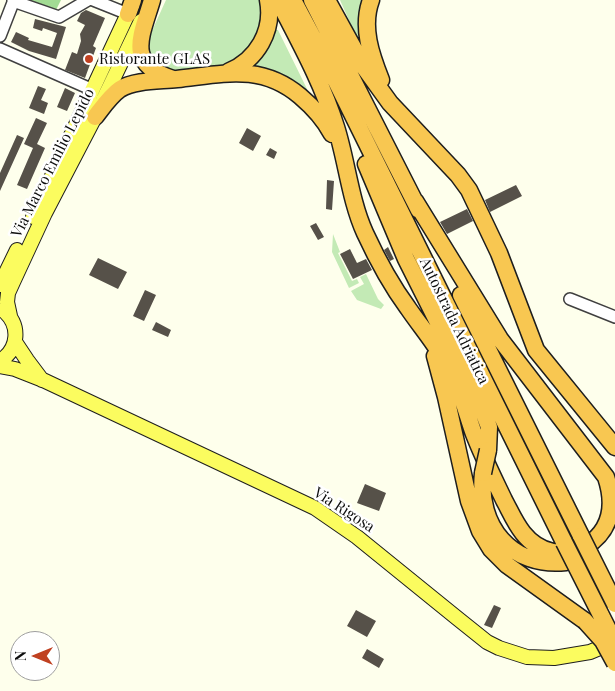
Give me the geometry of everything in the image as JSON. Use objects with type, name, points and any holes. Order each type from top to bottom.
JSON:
[{"type":"highway","points":[[152,0],[140,39],[140,52],[148,66],[160,75],[173,79]]},
{"type":"highway","points":[[221,74],[239,67],[259,47],[268,29],[268,0]]},
{"type":"highway","points":[[278,0],[325,95],[336,127],[364,231],[377,259],[395,290],[441,353],[452,374],[490,470],[523,533],[538,547],[558,554],[580,549],[601,535],[608,522],[612,506],[612,496],[606,478],[500,339],[415,201]]},
{"type":"highway","name":"Autostrada Adriatica","points":[[293,0],[615,642]]},
{"type":"highway","name":"Autostrada Adriatica","points":[[312,0],[415,201],[615,604]]},
{"type":"highway","points":[[328,0],[364,67],[390,103],[458,175],[469,190],[499,253],[536,350],[560,402],[615,476]]},
{"type":"highway","points":[[371,0],[366,22],[368,37],[374,63],[390,103]]},
{"type":"highway","points":[[330,71],[368,171],[406,259],[484,414],[488,427],[488,450],[483,473],[482,495],[487,516],[497,534],[512,550],[533,560],[556,564],[578,560],[589,555],[606,543],[615,528]]},
{"type":"highway","points":[[94,117],[121,89],[133,85],[221,74],[259,74],[269,77],[292,90],[319,114],[345,159]]},
{"type":"highway","points":[[424,331],[437,363],[469,501],[480,531],[491,549],[507,565],[585,621],[603,641],[615,663]]},
{"type":"highway","points":[[536,350],[615,447]]},
{"type":"main road","name":"Via Marco Emilio Lepido","points":[[15,342],[14,324],[5,312],[8,293],[45,213],[152,0]]},
{"type":"main road","name":"Via Marco Emilio Lepido","points":[[0,285],[94,90],[132,5]]},
{"type":"main road","points":[[0,361],[7,356],[15,342]]},
{"type":"main road","name":"Via Rigosa","points":[[15,342],[43,380]]},
{"type":"main road","name":"Via Rigosa","points":[[0,366],[43,380],[315,508],[357,537],[457,618],[488,642],[499,648],[527,657],[554,658],[590,652],[615,642]]},
{"type":"street","points":[[0,36],[14,0],[59,17],[88,0]]},
{"type":"street","points":[[93,0],[132,5]]},
{"type":"street","points":[[0,49],[94,90]]},
{"type":"street","points":[[570,299],[615,317]]},
{"type":"green space","points":[[27,0],[61,0],[56,10]]},
{"type":"green space","points":[[166,0],[261,0],[264,15],[258,36],[243,56],[226,65],[165,72],[151,61],[146,44]]},
{"type":"green space","points":[[340,0],[363,0],[359,20],[359,37],[356,36]]},
{"type":"green space","points":[[275,30],[278,30],[310,95],[250,65]]},
{"type":"green space","points":[[333,234],[340,252],[338,253],[352,281],[357,279],[359,283],[349,288],[332,252]]},
{"type":"green space","points":[[366,274],[378,299],[384,305],[381,309],[357,300],[351,291],[364,284],[360,277]]},
{"type":"building","points":[[86,10],[105,18],[93,46],[96,48],[85,78],[65,70],[72,52],[77,54],[81,41],[80,34],[85,25],[77,21],[81,13]]},
{"type":"building","points":[[35,19],[66,27],[56,59],[29,51],[11,42],[16,32],[29,38],[28,40],[52,47],[57,33],[43,28],[42,31],[33,28]]},
{"type":"building","points":[[38,86],[46,89],[41,100],[48,103],[44,114],[29,108]]},
{"type":"building","points":[[65,88],[75,93],[67,111],[57,107]]},
{"type":"building","points":[[36,118],[47,123],[37,144],[45,148],[27,189],[17,185],[33,148],[24,144]]},
{"type":"building","points":[[247,128],[261,136],[253,151],[239,143]]},
{"type":"building","points":[[17,135],[24,138],[0,191],[0,173]]},
{"type":"building","points":[[270,148],[277,152],[274,159],[266,155]]},
{"type":"building","points":[[327,180],[334,181],[332,210],[326,209]]},
{"type":"building","points":[[516,185],[522,196],[490,212],[485,200]]},
{"type":"building","points":[[467,209],[473,221],[447,234],[440,222]]},
{"type":"building","points":[[316,223],[324,237],[318,240],[310,226]]},
{"type":"building","points":[[388,247],[394,259],[390,261],[384,250]]},
{"type":"building","points":[[350,249],[357,263],[366,259],[372,270],[353,279],[340,254]]},
{"type":"building","points":[[98,258],[127,272],[118,289],[89,275]]},
{"type":"building","points":[[145,290],[156,295],[144,321],[133,316]]},
{"type":"building","points":[[156,322],[171,330],[168,337],[152,330]]},
{"type":"building","points":[[365,484],[386,493],[379,511],[357,503]]},
{"type":"building","points":[[494,605],[501,608],[492,628],[484,625]]},
{"type":"building","points":[[356,610],[376,621],[367,637],[347,626]]},
{"type":"building","points":[[367,649],[384,659],[379,668],[362,658]]},
{"type":"place","name":"Ristorante GLAS","points":[[89,59]]}]
